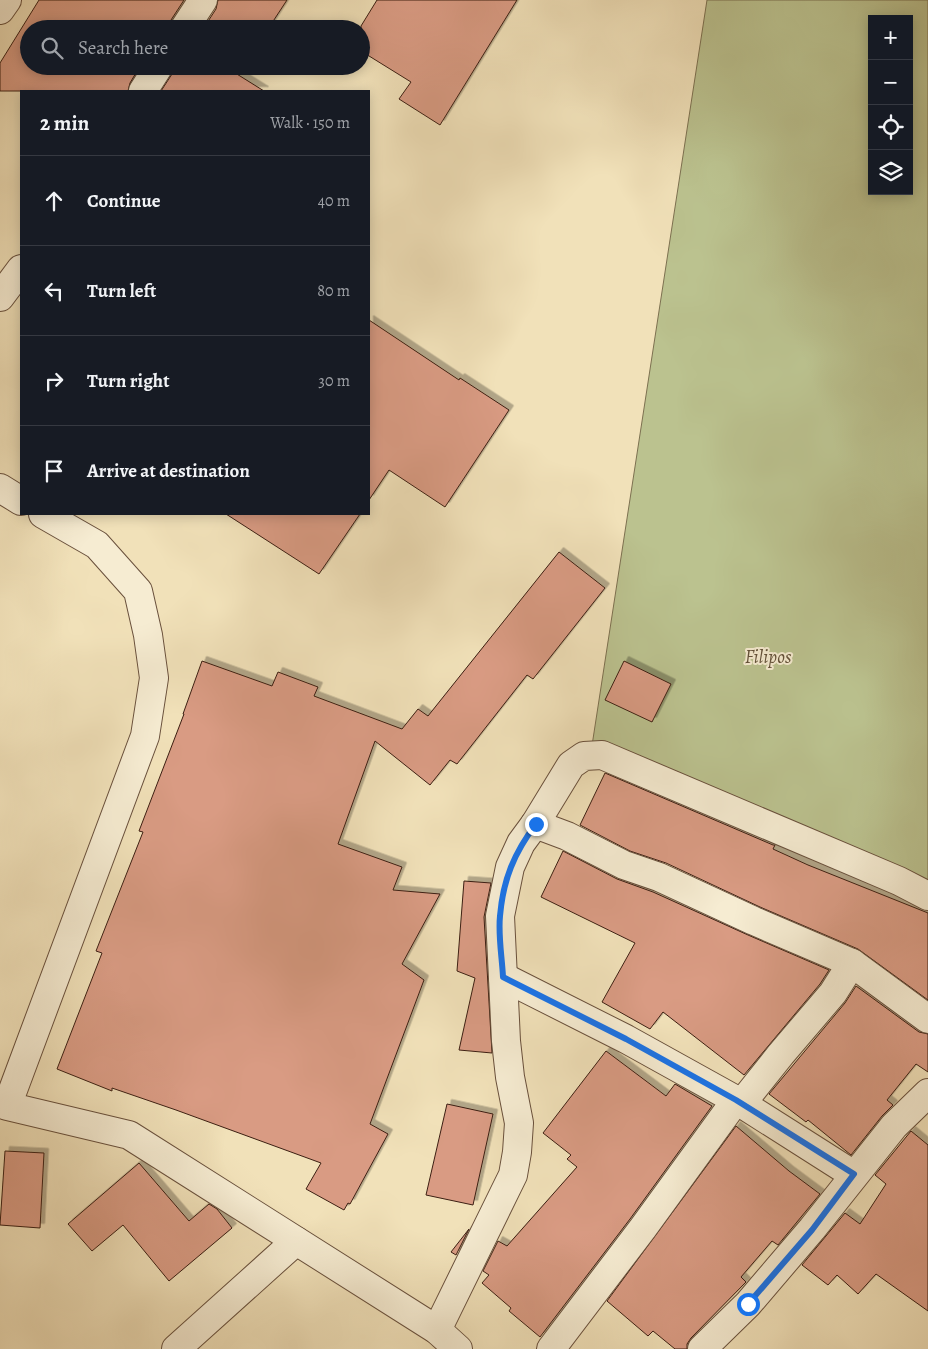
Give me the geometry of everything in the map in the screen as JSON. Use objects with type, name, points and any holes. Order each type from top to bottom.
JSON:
[{"type":"street","points":[[0,10],[7,0]]},
{"type":"street","points":[[190,20],[203,0]]},
{"type":"street","points":[[144,90],[153,75]]},
{"type":"street","points":[[0,297],[20,270]]},
{"type":"street","points":[[0,488],[20,500]]},
{"type":"street","points":[[45,515],[97,545],[138,591],[148,635],[154,678],[145,736],[3,1106],[130,1135],[437,1330],[458,1349]]},
{"type":"street","points":[[437,1330],[513,1174],[519,1123],[510,1077],[506,1041],[500,916],[510,866],[521,843],[536,824],[571,765],[584,756],[602,754],[899,881],[928,896]]},
{"type":"street","points":[[536,824],[567,836],[624,865],[659,877],[754,922],[852,963],[928,1018]]},
{"type":"street","points":[[551,1349],[739,1101],[833,993],[852,963]]},
{"type":"street","points":[[503,977],[626,1039],[739,1101],[854,1174]]},
{"type":"street","points":[[702,1349],[748,1304],[812,1230],[854,1174],[894,1126],[928,1093]]},
{"type":"street","points":[[176,1349],[296,1241]]},
{"type":"green space","name":"Filipos","points":[[707,0],[928,0],[928,909],[591,752]]},
{"type":"building","points":[[39,0],[184,0],[171,20],[27,20]]},
{"type":"building","points":[[218,0],[287,0],[274,20],[209,20],[216,9]]},
{"type":"building","points":[[377,0],[517,0],[440,125],[399,99],[411,82],[370,57],[370,20],[365,20]]},
{"type":"building","points":[[20,31],[20,75],[135,75],[128,90],[0,91],[0,63]]},
{"type":"building","points":[[171,75],[238,75],[262,90],[162,90]]},
{"type":"building","points":[[370,321],[459,380],[460,378],[509,410],[445,507],[389,470],[370,498]]},
{"type":"building","points":[[228,515],[359,515],[319,574]]},
{"type":"building","points":[[559,552],[605,588],[533,679],[527,675],[457,764],[450,760],[430,785],[375,741],[338,844],[402,867],[393,890],[440,894],[402,964],[424,980],[370,1124],[388,1134],[350,1204],[348,1203],[344,1210],[306,1189],[321,1163],[112,1088],[112,1091],[57,1069],[102,953],[96,951],[143,832],[139,831],[184,714],[202,661],[272,686],[278,672],[318,687],[314,696],[402,729],[418,709],[428,716]]},
{"type":"building","points":[[624,661],[671,684],[652,722],[605,700]]},
{"type":"building","points":[[605,773],[775,845],[773,849],[808,865],[928,913],[928,1000],[858,949],[760,907],[666,863],[630,851],[580,825]]},
{"type":"building","points":[[563,851],[617,879],[653,892],[829,970],[820,984],[744,1075],[663,1012],[650,1029],[602,1002],[635,943],[541,897]]},
{"type":"building","points":[[464,881],[491,883],[484,917],[492,1053],[459,1050],[475,978],[457,971]]},
{"type":"building","points":[[856,986],[919,1032],[928,1034],[928,1072],[916,1064],[887,1100],[893,1105],[851,1155],[808,1120],[806,1122],[769,1094],[845,1003]]},
{"type":"building","points":[[606,1051],[666,1096],[675,1084],[712,1106],[630,1219],[540,1337],[509,1311],[511,1308],[482,1283],[489,1275],[483,1271],[498,1241],[507,1246],[577,1167],[567,1159],[571,1155],[543,1133]]},
{"type":"building","points":[[447,1104],[493,1114],[473,1205],[426,1195]]},
{"type":"building","points":[[736,1126],[789,1171],[820,1194],[778,1245],[772,1241],[741,1277],[746,1282],[691,1338],[687,1344],[687,1349],[675,1349],[653,1331],[648,1336],[607,1301]]},
{"type":"building","points":[[911,1131],[928,1145],[928,1311],[876,1274],[858,1294],[837,1275],[828,1285],[802,1265],[845,1213],[860,1224],[886,1184],[875,1175]]},
{"type":"building","points":[[5,1151],[44,1153],[40,1228],[0,1225]]},
{"type":"building","points":[[139,1163],[189,1221],[209,1204],[217,1209],[232,1228],[169,1281],[123,1225],[92,1251],[68,1224]]},
{"type":"building","points":[[469,1229],[456,1255],[451,1252]]},
{"type":"route","points":[[536,824],[521,843],[510,866],[500,916],[503,977],[626,1039],[736,1100],[854,1174],[812,1230],[748,1304]]}]
